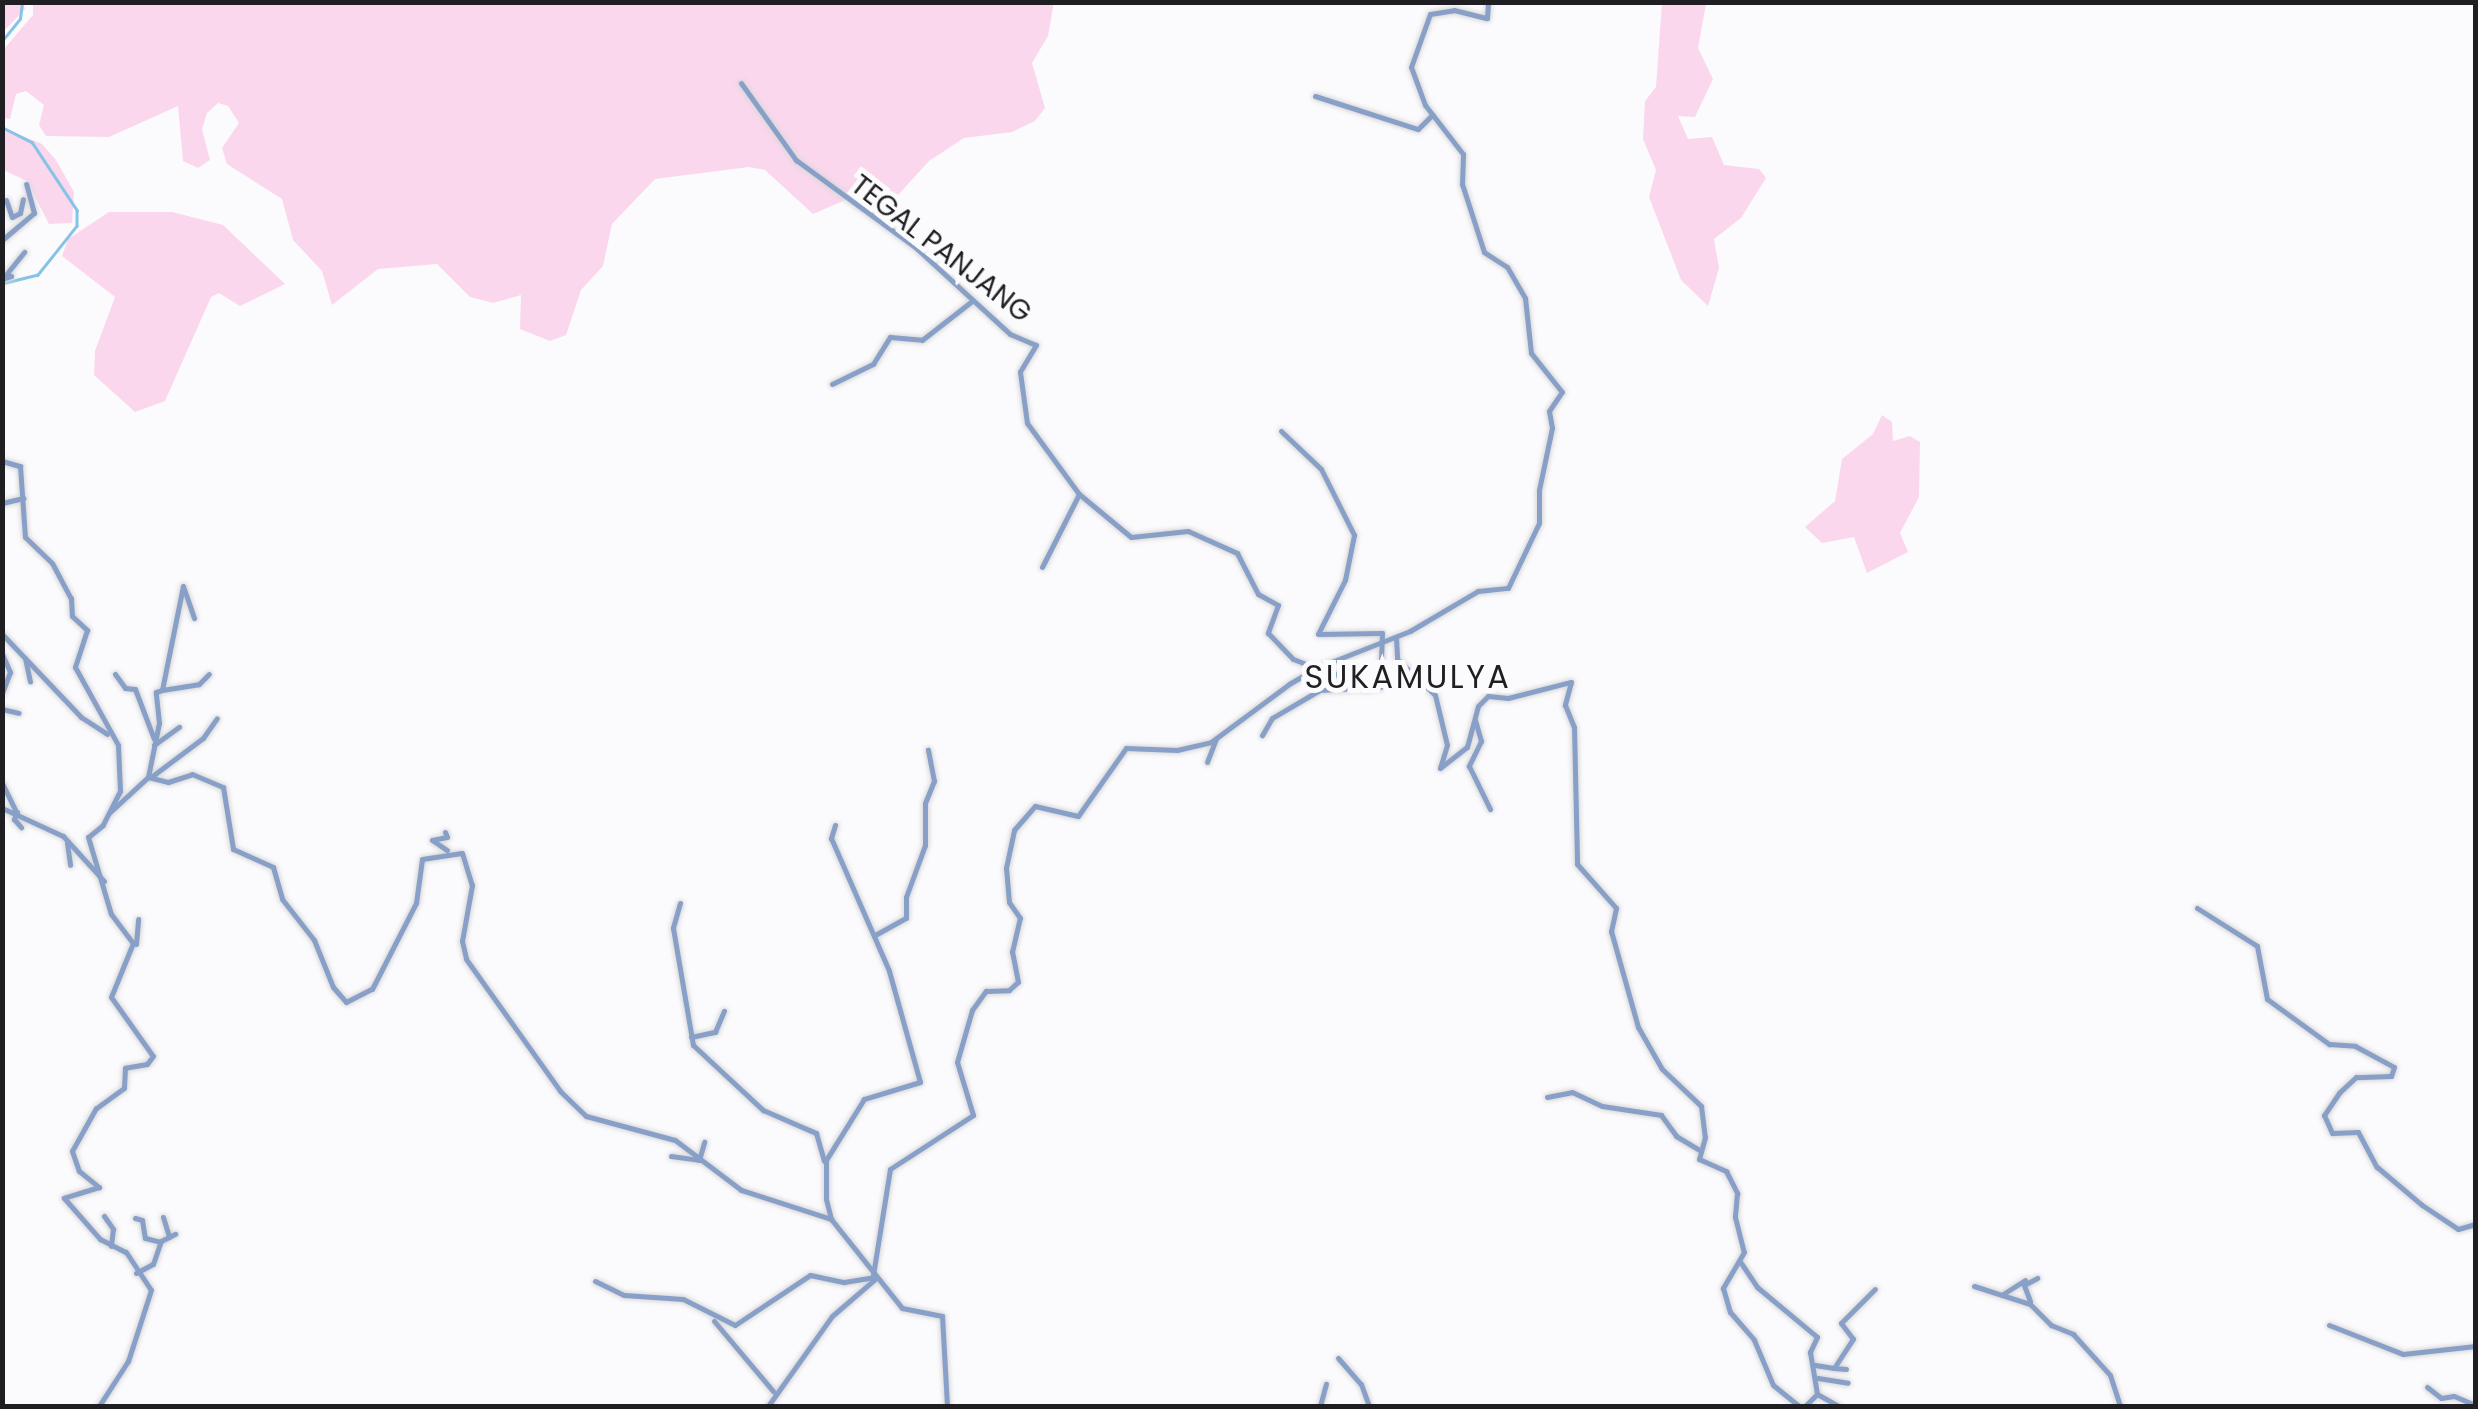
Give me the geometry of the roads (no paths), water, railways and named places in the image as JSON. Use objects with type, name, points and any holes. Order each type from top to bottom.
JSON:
[{"type":"street","points":[[768,1406],[773,1391],[798,1370],[832,1316],[874,1277],[890,1169],[972,1115],[957,1062],[972,1010],[986,991],[1006,991],[1018,982],[1012,952],[1020,918],[1009,902],[1006,868],[1014,830],[1035,806],[1078,816],[1126,748],[1177,750],[1216,740],[1316,668],[1396,637],[1478,591],[1514,583],[1539,523],[1538,490],[1552,428],[1549,411],[1562,396],[1530,350],[1523,295],[1509,270],[1483,248],[1462,184],[1463,154],[1432,116],[1410,67],[1430,14],[1454,10],[1486,18],[1488,2]]},
{"type":"street","name":"TEGAL PANJANG","points":[[741,83],[796,160],[915,247],[1010,334],[1036,344],[1020,372],[1027,424],[1079,494],[1131,537],[1188,531],[1237,553],[1258,594],[1278,605],[1268,633],[1292,659],[1316,668]]},
{"type":"street","points":[[1315,96],[1418,130],[1432,116]]},
{"type":"street","points":[[2,240],[34,213],[26,198],[26,184]]},
{"type":"street","points":[[14,228],[14,215],[7,202],[26,198]]},
{"type":"street","points":[[14,215],[26,198]]},
{"type":"street","points":[[4,275],[24,252]]},
{"type":"street","points":[[832,384],[873,364],[890,337],[922,340],[972,301]]},
{"type":"street","points":[[1262,735],[1272,718],[1319,690],[1336,684],[1362,688],[1383,681],[1383,639],[1375,628],[1336,638],[1318,634],[1345,580],[1354,535],[1321,469],[1281,430]]},
{"type":"street","points":[[2,461],[19,464],[26,540],[52,564],[71,598],[72,616],[87,630],[75,667],[117,743],[120,789],[107,815]]},
{"type":"street","points":[[1042,567],[1079,494]]},
{"type":"street","points":[[2,502],[23,498]]},
{"type":"street","points":[[162,690],[183,586],[194,618]]},
{"type":"street","points":[[2,634],[81,717],[117,743]]},
{"type":"street","points":[[1396,637],[1397,658],[1435,695],[1447,745],[1437,767],[1448,767],[1467,747],[1474,717],[1488,696],[1508,698],[1570,680],[1565,705],[1574,727],[1576,859],[1616,908],[1612,934],[1638,1027],[1662,1069],[1701,1106],[1705,1137],[1699,1150],[1701,1162],[1732,1178],[1744,1244],[1741,1263],[1724,1288],[1730,1312],[1754,1340],[1773,1384],[1802,1406],[1817,1394],[1815,1335],[1800,1328],[1741,1263]]},
{"type":"street","points":[[2,654],[10,672],[2,693]]},
{"type":"street","points":[[24,655],[30,681]]},
{"type":"street","points":[[1316,668],[1362,688]]},
{"type":"street","points":[[1319,690],[1314,681],[1330,671]]},
{"type":"street","points":[[114,674],[143,703],[153,744]]},
{"type":"street","points":[[150,777],[156,692],[200,684],[210,674]]},
{"type":"street","points":[[2,708],[19,713]]},
{"type":"street","points":[[1474,717],[1482,741],[1468,766],[1490,808]]},
{"type":"street","points":[[132,950],[132,939],[111,914],[106,884],[88,836],[150,777],[203,738],[216,718]]},
{"type":"street","points":[[153,744],[180,726]]},
{"type":"street","points":[[1207,762],[1216,740]]},
{"type":"street","points":[[875,935],[906,918],[906,897],[925,845],[925,803],[934,780],[928,750]]},
{"type":"street","points":[[150,777],[168,782],[196,775],[223,788],[233,850],[273,867],[282,899],[314,940],[332,987],[346,1002],[372,989],[416,902],[422,859],[450,852],[464,854],[470,871],[462,941],[466,959],[560,1091],[586,1116],[674,1140],[741,1190],[831,1220]]},
{"type":"street","points":[[2,783],[16,811],[14,819],[21,827]]},
{"type":"street","points":[[2,808],[16,811],[66,840],[106,884]]},
{"type":"street","points":[[823,1173],[864,1099],[920,1082],[875,935],[834,844],[835,825]]},
{"type":"street","points":[[445,832],[447,837],[432,840],[450,852]]},
{"type":"street","points":[[66,840],[70,865]]},
{"type":"street","points":[[680,903],[673,928],[684,962],[691,1037],[763,1110],[816,1133],[826,1152],[823,1173],[831,1220],[874,1277],[906,1311],[942,1316],[948,1406]]},
{"type":"street","points":[[2197,908],[2257,946],[2267,999],[2329,1044],[2355,1046],[2394,1066],[2391,1076],[2356,1078],[2339,1093],[2324,1115],[2332,1134],[2358,1132],[2377,1167],[2422,1205],[2458,1229],[2476,1224]]},
{"type":"street","points":[[99,1406],[128,1361],[151,1290],[136,1273],[126,1252],[111,1246],[63,1201],[68,1194],[97,1190],[96,1179],[77,1168],[72,1151],[96,1108],[124,1088],[125,1068],[152,1059],[110,993],[132,950],[138,919]]},
{"type":"street","points":[[691,1037],[715,1032],[724,1011]]},
{"type":"street","points":[[1547,1097],[1572,1092],[1602,1106],[1660,1115],[1676,1136],[1699,1150]]},
{"type":"street","points":[[700,1160],[704,1142]]},
{"type":"street","points":[[672,1156],[700,1160]]},
{"type":"street","points":[[104,1216],[113,1230],[111,1246]]},
{"type":"street","points":[[136,1273],[153,1264],[160,1242],[172,1235],[163,1217]]},
{"type":"street","points":[[135,1218],[142,1220],[146,1238],[160,1242]]},
{"type":"street","points":[[713,1319],[738,1325],[810,1275],[844,1282],[874,1277]]},
{"type":"street","points":[[2003,1294],[2037,1278]]},
{"type":"street","points":[[2026,1280],[2023,1291],[2035,1307]]},
{"type":"street","points":[[596,1281],[628,1296],[683,1299],[704,1307],[773,1391]]},
{"type":"street","points":[[1974,1286],[2035,1307],[2096,1354],[2120,1406]]},
{"type":"street","points":[[1834,1368],[1853,1338],[1842,1332],[1841,1323],[1875,1290]]},
{"type":"street","points":[[2328,1325],[2403,1354],[2476,1346]]},
{"type":"street","points":[[1338,1358],[1361,1384],[1369,1406]]},
{"type":"street","points":[[1813,1362],[1846,1369]]},
{"type":"street","points":[[1818,1378],[1848,1383]]},
{"type":"street","points":[[1320,1406],[1326,1384]]},
{"type":"street","points":[[2428,1388],[2440,1398],[2454,1396],[2473,1404]]},
{"type":"street","points":[[1817,1394],[1839,1406]]},
{"type":"waterway","points":[[2,41],[20,19],[22,2]]},
{"type":"waterway","points":[[2,127],[32,142],[77,210],[77,226],[38,275],[2,284]]},
{"type":"district","name":"SUKAMULYA","points":[[1408,677]]}]
